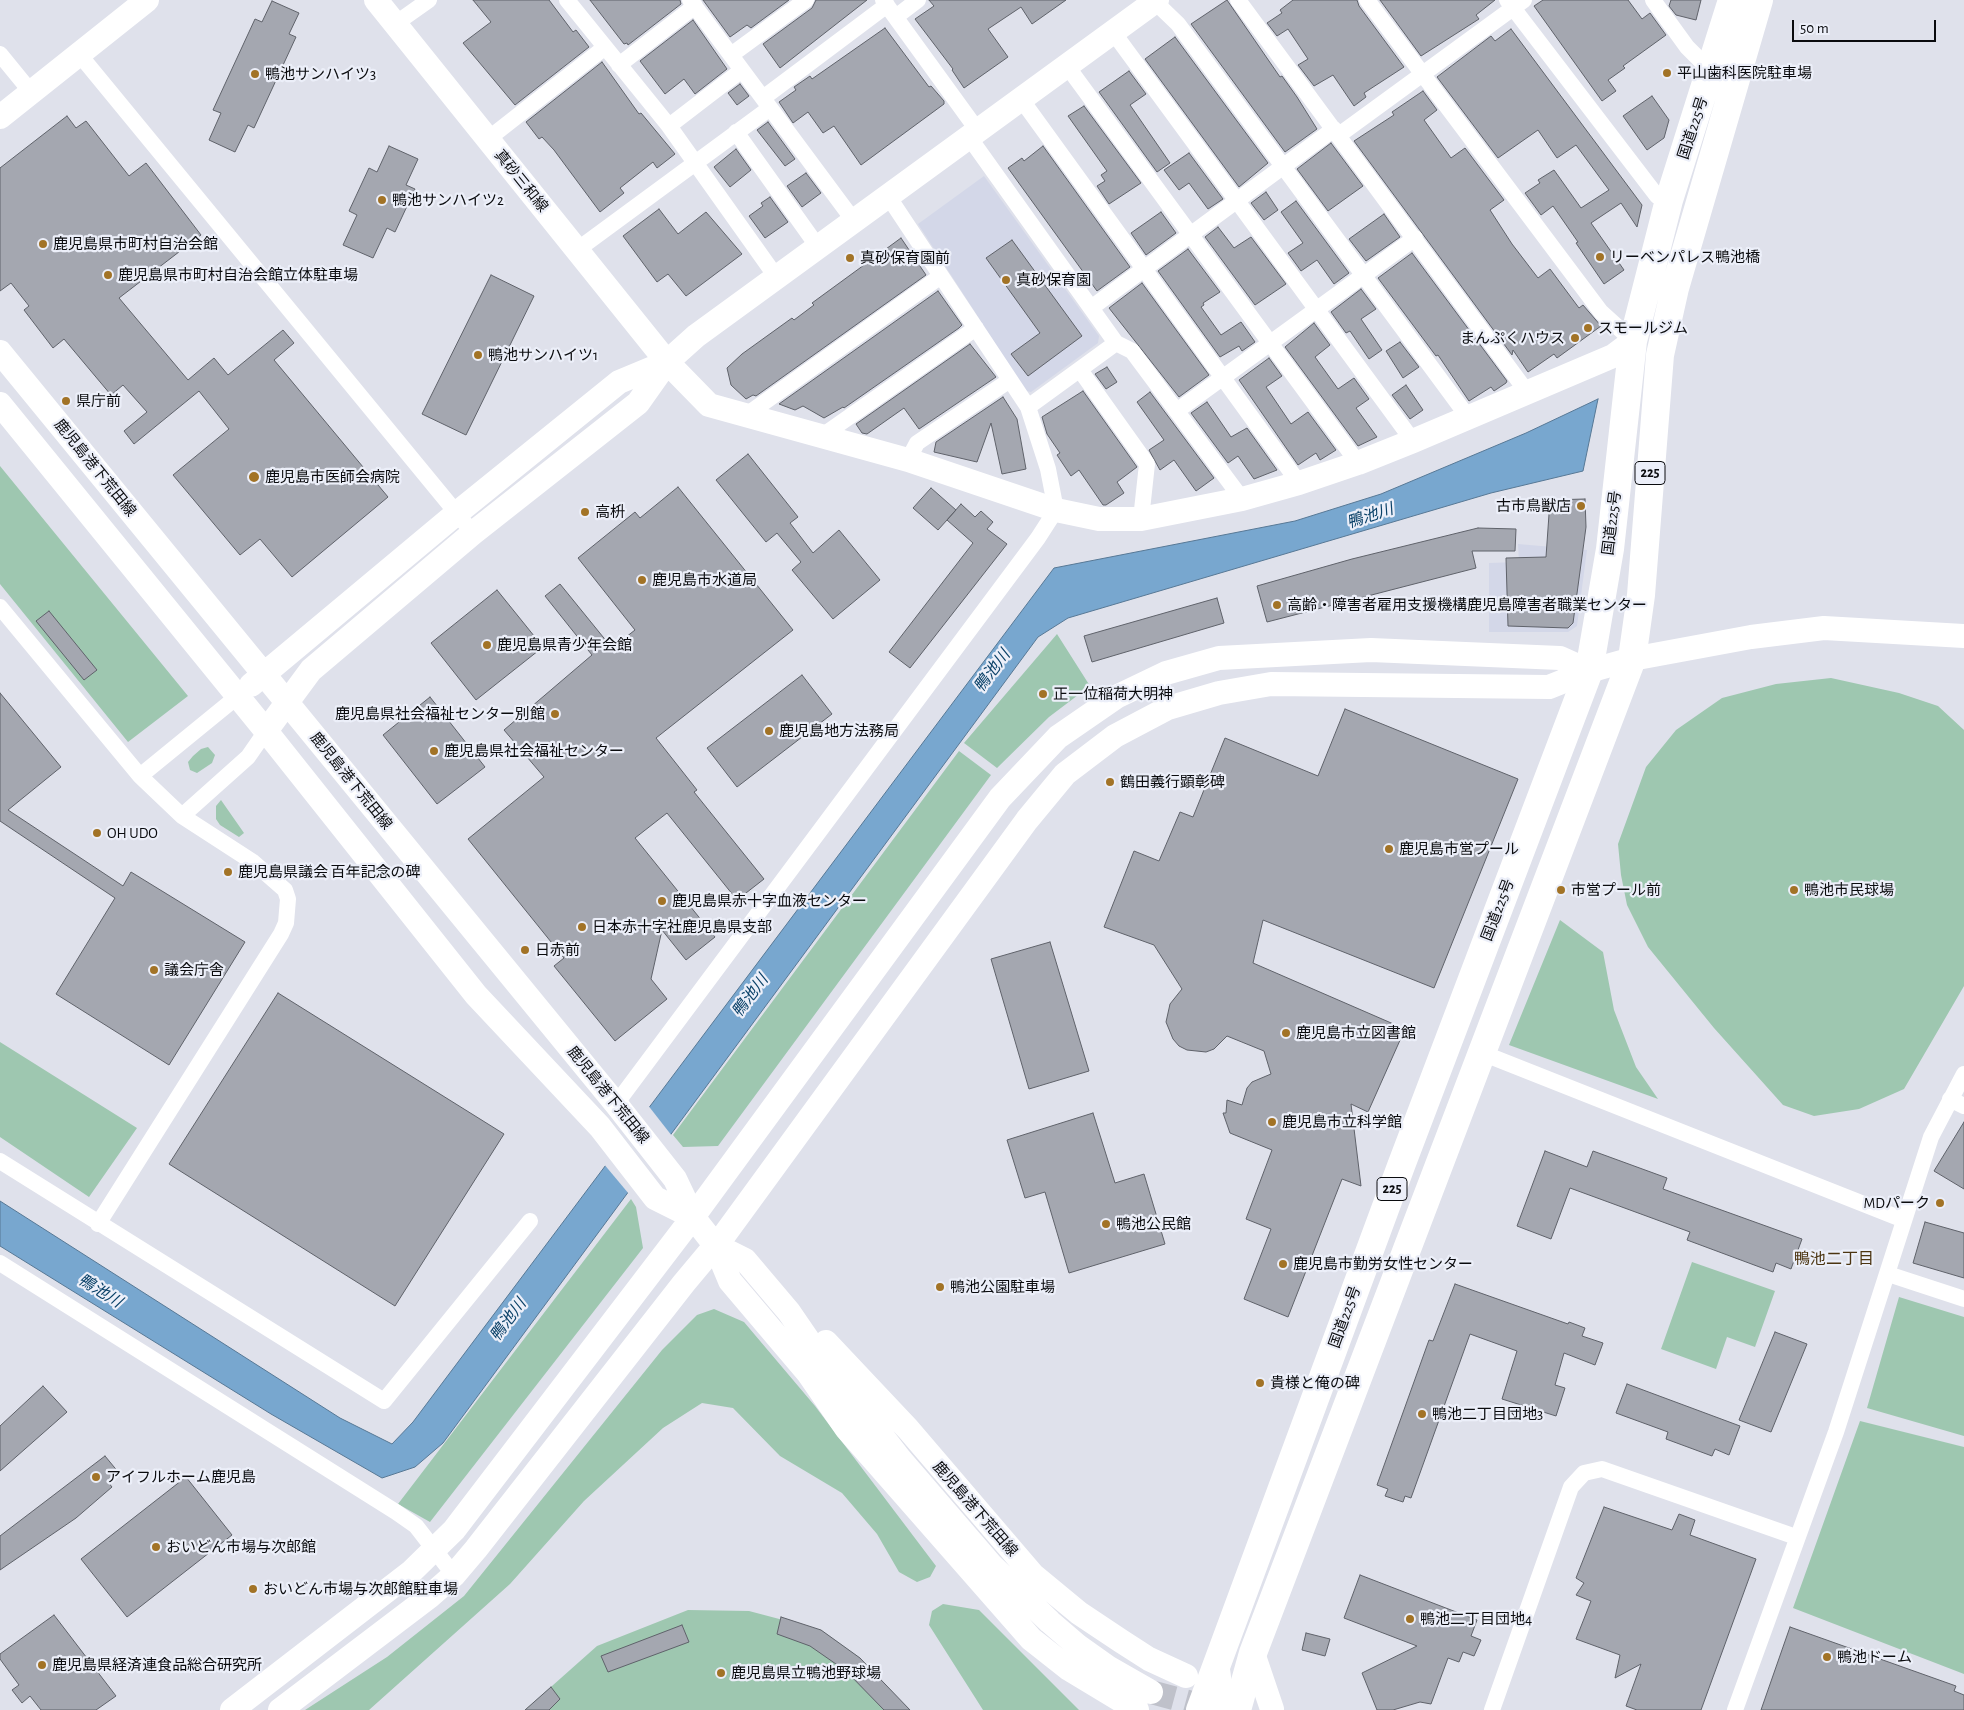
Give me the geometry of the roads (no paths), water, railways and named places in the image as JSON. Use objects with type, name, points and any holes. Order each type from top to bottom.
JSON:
[{"type":"highway","name":"国道225号","points":[[1200,1710],[1400,1166],[1589,671],[1610,549],[1633,341],[1670,200],[1732,0]]},
{"type":"highway","name":"国道225号","points":[[1228,1704],[1253,1653],[1632,659],[1641,595],[1660,355],[1675,288],[1759,0]]},
{"type":"street","points":[[0,117],[147,0]]},
{"type":"street","name":"真砂三和線","points":[[376,0],[667,362],[709,405],[908,460],[1056,510],[1099,520],[1141,518],[1242,499],[1299,483],[1358,463],[1413,441],[1613,356],[1633,341]]},
{"type":"street","points":[[395,24],[429,0]]},
{"type":"street","points":[[567,0],[669,126],[777,278]]},
{"type":"street","points":[[731,55],[806,0]]},
{"type":"street","points":[[577,250],[736,132],[767,103],[889,7],[918,0]]},
{"type":"street","points":[[1238,0],[1527,392]]},
{"type":"street","points":[[1368,0],[1601,312],[1633,341]]},
{"type":"street","points":[[1653,0],[1687,47],[1711,71]]},
{"type":"street","points":[[182,816],[248,757],[311,670],[474,533],[638,403],[667,362],[696,336],[1155,1],[1178,24],[1468,417]]},
{"type":"street","points":[[619,64],[692,3],[854,221]]},
{"type":"street","points":[[1091,308],[1283,166],[1423,75],[1515,3],[1657,196],[1670,200]]},
{"type":"street","points":[[889,7],[1116,343],[1132,351],[1178,410],[1242,499]]},
{"type":"street","points":[[1114,32],[1413,441]]},
{"type":"street","points":[[488,139],[604,48]]},
{"type":"street","points":[[0,54],[31,92]]},
{"type":"street","points":[[79,54],[474,533]]},
{"type":"street","points":[[1067,66],[1358,463]]},
{"type":"street","points":[[669,126],[742,70]]},
{"type":"street","points":[[1022,99],[1143,270],[1299,483]]},
{"type":"street","points":[[736,132],[818,247]]},
{"type":"street","points":[[616,1104],[1038,538],[1056,510],[1048,469],[1028,407],[888,196]]},
{"type":"street","points":[[1178,410],[1415,238]]},
{"type":"street","points":[[745,416],[941,276]]},
{"type":"street","points":[[822,436],[976,328]]},
{"type":"street","points":[[1028,407],[1116,343]]},
{"type":"street","name":"鹿児島港下荒田線","points":[[0,352],[616,1104],[674,1179],[693,1217],[715,1245],[730,1281],[808,1373],[846,1428],[1031,1639],[1069,1669],[1130,1703]]},
{"type":"street","points":[[140,776],[457,513],[619,382],[667,362]]},
{"type":"street","points":[[1080,370],[1147,464],[1141,518]]},
{"type":"street","points":[[908,460],[917,443],[1010,380]]},
{"type":"street","name":"鹿児島港下荒田線","points":[[0,404],[238,696],[476,995],[600,1127],[655,1198],[693,1217]]},
{"type":"street","points":[[0,607],[140,776],[182,816],[253,862],[277,882],[285,890],[288,900],[286,923],[281,934],[98,1224]]},
{"type":"street","points":[[280,1710],[429,1597],[454,1574],[715,1245],[1026,820],[1064,774],[1115,736],[1168,708],[1219,693],[1271,684],[1549,687],[1589,671],[1632,659],[1751,637],[1824,628],[1964,636]]},
{"type":"street","points":[[232,1710],[411,1572],[435,1550],[476,1504],[693,1217],[1000,798],[1058,737],[1116,697],[1166,672],[1218,658],[1371,650],[1560,658],[1589,671]]},
{"type":"street","points":[[1482,1053],[1904,1220]]},
{"type":"street","points":[[1734,1710],[1836,1432],[1931,1137],[1957,1103],[1964,1074]]},
{"type":"street","points":[[0,1161],[384,1401],[530,1222]]},
{"type":"street","name":"鹿児島港下荒田線","points":[[715,1245],[745,1260],[789,1312],[813,1347],[900,1459],[992,1566],[1050,1622],[1102,1662],[1130,1703]]},
{"type":"street","points":[[0,1263],[396,1512],[416,1526],[454,1574]]},
{"type":"street","points":[[1888,1274],[1964,1299]]},
{"type":"street","name":"鹿児島港下荒田線","points":[[789,1312],[824,1340],[908,1429],[1033,1575],[1079,1613],[1149,1659],[1186,1676]]},
{"type":"street","name":"鹿児島港下荒田線","points":[[808,1373],[900,1459]]},
{"type":"street","points":[[1492,1710],[1571,1487],[1584,1473],[1602,1469],[1796,1537]]},
{"type":"street","points":[[1253,1653],[1272,1710]]},
{"type":"street","points":[[1217,1662],[1228,1704],[1200,1710],[1186,1676],[1217,1662]]},
{"type":"water","name":"鴨池川","points":[[1598,399],[1583,471],[1491,493],[1068,618],[1038,637],[443,1443],[415,1467],[382,1478],[271,1414],[0,1246],[0,1201],[340,1418],[392,1444],[413,1422],[1054,568],[1295,521],[1381,494],[1526,433]]},
{"type":"tunnel","points":[[1151,1692],[1218,1710]]},
{"type":"place","name":"平山歯科医院駐車場","points":[[1667,73]]},
{"type":"place","name":"鴨池サンハイツ3","points":[[255,74]]},
{"type":"place","name":"鴨池サンハイツ2","points":[[382,200]]},
{"type":"place","name":"鹿児島県市町村自治会館","points":[[43,244]]},
{"type":"place","name":"リーベンパレス鴨池橋","points":[[1600,257]]},
{"type":"place","name":"真砂保育園前","points":[[850,258]]},
{"type":"place","name":"鹿児島県市町村自治会館立体駐車場","points":[[108,275]]},
{"type":"place","name":"真砂保育園","points":[[1006,280]]},
{"type":"place","name":"スモールジム","points":[[1588,328]]},
{"type":"place","name":"まんぷくハウス","points":[[1575,338]]},
{"type":"place","name":"鴨池サンハイツ1","points":[[478,355]]},
{"type":"place","name":"県庁前","points":[[66,401]]},
{"type":"place","name":"鹿児島市医師会病院","points":[[254,477]]},
{"type":"place","name":"古市鳥獣店","points":[[1581,506]]},
{"type":"place","name":"高枡","points":[[585,512]]},
{"type":"place","name":"鹿児島市水道局","points":[[642,580]]},
{"type":"place","name":"高齢・障害者雇用支援機構鹿児島障害者職業センター","points":[[1277,605]]},
{"type":"place","name":"鹿児島県青少年会館","points":[[487,645]]},
{"type":"place","name":"正一位稲荷大明神","points":[[1043,694]]},
{"type":"place","name":"鹿児島県社会福祉センター別館","points":[[555,714]]},
{"type":"place","name":"鹿児島地方法務局","points":[[769,731]]},
{"type":"place","name":"鹿児島県社会福祉センター","points":[[434,751]]},
{"type":"place","name":"鶴田義行顕彰碑","points":[[1110,782]]},
{"type":"place","name":"OH UDO","points":[[97,833]]},
{"type":"place","name":"鹿児島市営プール","points":[[1389,849]]},
{"type":"place","name":"鹿児島県議会 百年記念の碑","points":[[228,872]]},
{"type":"place","name":"市営プール前","points":[[1561,890]]},
{"type":"place","name":"鴨池市民球場","points":[[1794,890]]},
{"type":"place","name":"鹿児島県赤十字血液センター","points":[[662,901]]},
{"type":"place","name":"日本赤十字社鹿児島県支部","points":[[582,927]]},
{"type":"place","name":"日赤前","points":[[525,950]]},
{"type":"place","name":"議会庁舎","points":[[154,970]]},
{"type":"place","name":"鹿児島市立図書館","points":[[1286,1033]]},
{"type":"place","name":"鹿児島市立科学館","points":[[1272,1122]]},
{"type":"place","name":"MDパーク","points":[[1940,1203]]},
{"type":"place","name":"鴨池公民館","points":[[1106,1224]]},
{"type":"place","name":"鹿児島市勤労女性センター","points":[[1283,1264]]},
{"type":"place","name":"鴨池公園駐車場","points":[[940,1287]]},
{"type":"place","name":"貴様と俺の碑","points":[[1260,1383]]},
{"type":"place","name":"鴨池二丁目団地3","points":[[1422,1414]]},
{"type":"place","name":"アイフルホーム鹿児島","points":[[96,1477]]},
{"type":"place","name":"おいどん市場与次郎館","points":[[156,1547]]},
{"type":"place","name":"おいどん市場与次郎館駐車場","points":[[253,1589]]},
{"type":"place","name":"鴨池二丁目団地4","points":[[1410,1619]]},
{"type":"place","name":"鴨池ドーム","points":[[1827,1657]]},
{"type":"place","name":"鹿児島県経済連食品総合研究所","points":[[42,1665]]},
{"type":"place","name":"鹿児島県立鴨池野球場","points":[[721,1673]]},
{"type":"district","name":"鴨池二丁目","points":[[1834,1259]]}]
